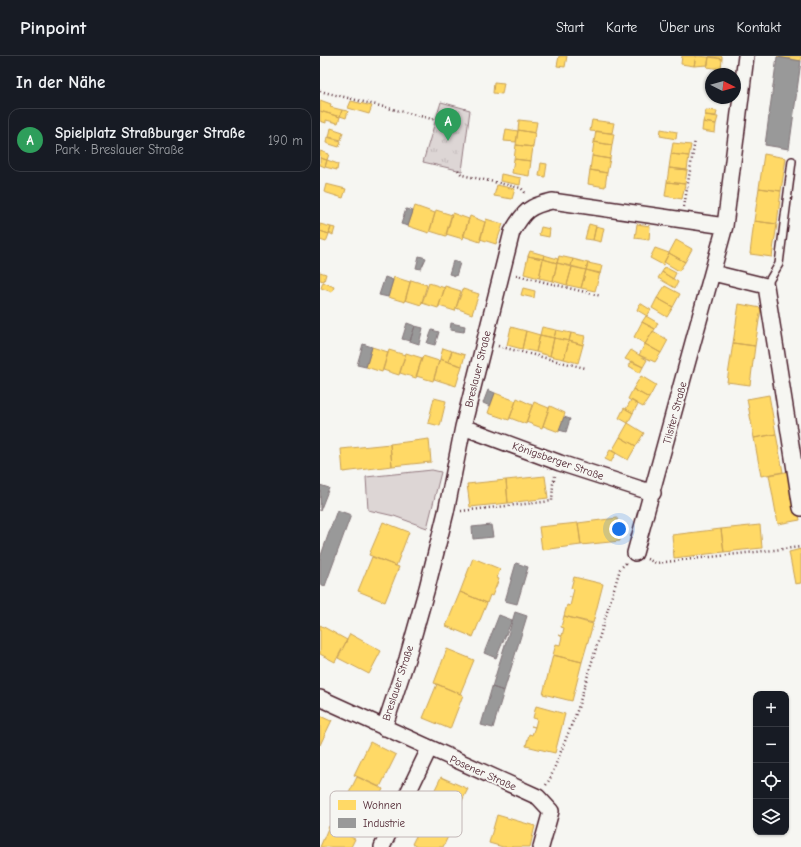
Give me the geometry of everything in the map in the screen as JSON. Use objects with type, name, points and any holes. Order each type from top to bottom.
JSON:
[{"type":"street","name":"Tilsiter Straße","points":[[635,553],[653,493],[725,226],[746,56]]},
{"type":"street","points":[[534,205],[552,201],[725,226]]},
{"type":"street","name":"Breslauer Straße","points":[[384,728],[408,659],[446,512],[463,427],[512,232],[522,215],[534,205]]},
{"type":"street","points":[[713,273],[766,286],[801,508]]},
{"type":"street","name":"Königsberger Straße","points":[[463,427],[560,462],[653,493]]},
{"type":"street","name":"Posener Straße","points":[[320,698],[429,749],[538,797]]},
{"type":"street","points":[[409,791],[429,749]]},
{"type":"street","points":[[538,797],[551,811],[541,847]]},
{"type":"street","points":[[382,847],[387,837]]},
{"type":"lane","points":[[766,286],[778,264],[792,161]]},
{"type":"path","points":[[320,91],[436,120]]},
{"type":"path","points":[[682,220],[695,140]]},
{"type":"path","points":[[458,170],[462,175],[521,188],[534,205]]},
{"type":"path","points":[[502,272],[601,296]]},
{"type":"path","points":[[484,343],[585,368]]},
{"type":"path","points":[[446,512],[552,501],[553,484],[560,462]]},
{"type":"path","points":[[538,797],[550,779],[577,711],[620,569],[635,553],[656,563],[801,547]]},
{"type":"green space","points":[[441,102],[470,110],[462,171],[423,162]]},
{"type":"green space","points":[[432,470],[441,472],[427,528],[394,516],[368,510],[366,477]]},
{"type":"building: Wohnen","points":[[559,56],[567,56],[565,67],[557,66]]},
{"type":"building: Wohnen","points":[[682,56],[696,56],[694,66],[681,64]]},
{"type":"building: Wohnen","points":[[696,56],[709,57],[708,65],[694,66]]},
{"type":"building: Wohnen","points":[[709,56],[722,56],[722,59]]},
{"type":"building: Wohnen","points":[[801,56],[801,61],[777,57]]},
{"type":"building: Wohnen","points":[[709,57],[722,59],[721,68],[707,67]]},
{"type":"building: Wohnen","points":[[494,82],[504,83],[502,94],[493,93]]},
{"type":"building: Wohnen","points":[[320,100],[331,104],[330,107],[342,110],[340,117],[320,111]]},
{"type":"building: Wohnen","points":[[351,101],[372,106],[369,114],[348,108]]},
{"type":"building: Wohnen","points":[[342,110],[348,111],[346,118],[340,116]]},
{"type":"building: Wohnen","points":[[706,110],[717,111],[716,116],[705,115]]},
{"type":"building: Wohnen","points":[[320,111],[340,117],[338,123],[326,120],[326,123],[320,121]]},
{"type":"building: Wohnen","points":[[705,115],[718,117],[716,124],[703,122]]},
{"type":"building: Wohnen","points":[[519,120],[537,122],[535,133],[518,130]]},
{"type":"building: Wohnen","points":[[592,120],[614,123],[612,133],[590,131]]},
{"type":"building: Wohnen","points":[[703,122],[716,124],[715,133],[702,131]]},
{"type":"building: Wohnen","points":[[331,128],[343,132],[341,140],[329,137]]},
{"type":"building: Wohnen","points":[[506,129],[518,131],[516,142],[504,141]]},
{"type":"building: Wohnen","points":[[661,129],[677,132],[676,139],[660,136]]},
{"type":"building: Wohnen","points":[[518,130],[535,133],[533,147],[516,145]]},
{"type":"building: Wohnen","points":[[596,131],[614,134],[612,145],[594,142]]},
{"type":"building: Wohnen","points":[[327,137],[341,141],[339,147],[326,143]]},
{"type":"building: Wohnen","points":[[594,142],[612,145],[610,159],[592,156]]},
{"type":"building: Wohnen","points":[[673,143],[691,145],[689,156],[671,154]]},
{"type":"building: Wohnen","points":[[516,145],[533,147],[531,161],[514,159]]},
{"type":"building: Wohnen","points":[[320,151],[329,154],[327,160],[320,158]]},
{"type":"building: Wohnen","points":[[671,154],[689,156],[687,170],[669,168]]},
{"type":"building: Wohnen","points":[[764,154],[786,158],[781,191],[759,188]]},
{"type":"building: Wohnen","points":[[592,156],[610,159],[607,173],[590,170]]},
{"type":"building: Wohnen","points":[[320,158],[327,160],[325,167],[320,165]]},
{"type":"building: Wohnen","points":[[514,159],[531,161],[529,176],[512,173]]},
{"type":"building: Wohnen","points":[[327,160],[338,164],[337,170],[325,167]]},
{"type":"building: Wohnen","points":[[541,163],[547,164],[545,177],[539,176]]},
{"type":"building: Wohnen","points":[[669,168],[687,170],[685,184],[667,182]]},
{"type":"building: Wohnen","points":[[590,170],[607,173],[605,187],[588,184]]},
{"type":"building: Wohnen","points":[[501,174],[521,178],[520,185],[500,181]]},
{"type":"building: Wohnen","points":[[667,182],[685,184],[682,199],[665,196]]},
{"type":"building: Wohnen","points":[[326,184],[346,189],[343,198],[324,192]]},
{"type":"building: Wohnen","points":[[497,185],[515,189],[512,199],[494,196]]},
{"type":"building: Wohnen","points":[[759,188],[781,191],[777,224],[754,221]]},
{"type":"building: Wohnen","points":[[415,206],[435,213],[429,233],[408,226]]},
{"type":"building: Wohnen","points":[[436,210],[452,215],[446,236],[430,231]]},
{"type":"building: Wohnen","points":[[452,213],[469,219],[463,239],[446,234]]},
{"type":"building: Wohnen","points":[[470,216],[485,222],[480,242],[463,236]]},
{"type":"building: Wohnen","points":[[486,219],[503,224],[496,244],[480,239]]},
{"type":"building: Wohnen","points":[[754,221],[777,224],[772,257],[750,254]]},
{"type":"building: Wohnen","points":[[320,224],[331,227],[329,234],[320,231]]},
{"type":"building: Wohnen","points":[[589,224],[596,226],[593,240],[585,239]]},
{"type":"building: Wohnen","points":[[637,224],[650,226],[649,240],[635,238]]},
{"type":"building: Wohnen","points":[[596,226],[604,228],[601,242],[593,240]]},
{"type":"building: Wohnen","points":[[331,227],[335,228],[333,235],[329,233]]},
{"type":"building: Wohnen","points":[[541,227],[550,229],[549,237],[539,235]]},
{"type":"building: Wohnen","points":[[320,231],[329,234],[326,242],[320,240]]},
{"type":"building: Wohnen","points":[[676,240],[692,249],[685,262],[669,253]]},
{"type":"building: Wohnen","points":[[655,248],[669,253],[663,265],[650,258]]},
{"type":"building: Wohnen","points":[[530,251],[544,255],[543,259],[528,256]]},
{"type":"building: Wohnen","points":[[669,253],[685,262],[679,271],[664,262]]},
{"type":"building: Wohnen","points":[[544,255],[558,259],[557,263],[543,259]]},
{"type":"building: Wohnen","points":[[528,256],[543,259],[539,278],[524,274]]},
{"type":"building: Wohnen","points":[[559,256],[573,259],[571,266],[557,263]]},
{"type":"building: Wohnen","points":[[543,259],[557,263],[553,281],[539,278]]},
{"type":"building: Wohnen","points":[[573,259],[588,263],[586,270],[571,266]]},
{"type":"building: Wohnen","points":[[557,263],[572,267],[567,285],[553,281]]},
{"type":"building: Wohnen","points":[[588,263],[602,266],[600,274],[586,270]]},
{"type":"building: Wohnen","points":[[572,267],[586,270],[581,288],[567,285]]},
{"type":"building: Wohnen","points":[[665,267],[676,273],[673,279],[662,272]]},
{"type":"building: Wohnen","points":[[586,270],[600,273],[595,291],[581,288]]},
{"type":"building: Wohnen","points":[[320,272],[326,274],[324,281],[320,280]]},
{"type":"building: Wohnen","points":[[662,272],[678,282],[675,288],[658,278]]},
{"type":"building: Wohnen","points":[[394,277],[410,282],[405,302],[388,297]]},
{"type":"building: Wohnen","points":[[411,280],[427,285],[421,305],[405,300]]},
{"type":"building: Wohnen","points":[[323,282],[334,287],[332,292],[321,288]]},
{"type":"building: Wohnen","points":[[429,283],[445,288],[438,308],[422,303]]},
{"type":"building: Wohnen","points":[[445,286],[461,291],[455,311],[439,306]]},
{"type":"building: Wohnen","points":[[665,286],[680,294],[673,307],[657,298]]},
{"type":"building: Wohnen","points":[[523,288],[535,291],[534,298],[521,295]]},
{"type":"building: Wohnen","points":[[463,289],[479,294],[472,314],[456,308]]},
{"type":"building: Wohnen","points":[[657,298],[673,307],[667,317],[652,308]]},
{"type":"building: Wohnen","points":[[640,303],[651,310],[647,316],[637,310]]},
{"type":"building: Wohnen","points":[[739,304],[761,308],[755,346],[733,343]]},
{"type":"building: Wohnen","points":[[646,316],[658,323],[655,329],[642,322]]},
{"type":"building: Wohnen","points":[[642,322],[655,329],[645,344],[634,337]]},
{"type":"building: Wohnen","points":[[511,327],[526,331],[522,349],[507,345]]},
{"type":"building: Wohnen","points":[[542,327],[556,330],[554,338],[540,335]]},
{"type":"building: Wohnen","points":[[556,330],[571,333],[569,341],[554,338]]},
{"type":"building: Wohnen","points":[[526,331],[540,335],[536,352],[522,349]]},
{"type":"building: Wohnen","points":[[653,331],[668,340],[661,353],[645,344]]},
{"type":"building: Wohnen","points":[[571,333],[585,336],[583,345],[569,341]]},
{"type":"building: Wohnen","points":[[540,335],[554,338],[550,356],[536,352]]},
{"type":"building: Wohnen","points":[[554,338],[569,341],[564,359],[550,356]]},
{"type":"building: Wohnen","points":[[569,341],[583,345],[578,363],[564,359]]},
{"type":"building: Wohnen","points":[[733,343],[755,346],[750,385],[727,382]]},
{"type":"building: Wohnen","points":[[645,344],[661,353],[655,362],[639,355]]},
{"type":"building: Wohnen","points":[[372,347],[388,352],[382,372],[366,367]]},
{"type":"building: Wohnen","points":[[443,348],[452,351],[448,362],[440,359]]},
{"type":"building: Wohnen","points":[[389,350],[405,355],[399,375],[383,370]]},
{"type":"building: Wohnen","points":[[631,350],[647,360],[643,367],[625,359]]},
{"type":"building: Wohnen","points":[[452,351],[465,355],[462,366],[448,362]]},
{"type":"building: Wohnen","points":[[406,353],[422,358],[416,378],[400,373]]},
{"type":"building: Wohnen","points":[[423,356],[439,361],[433,381],[416,376]]},
{"type":"building: Wohnen","points":[[440,359],[462,366],[456,386],[434,379]]},
{"type":"building: Wohnen","points":[[632,361],[643,367],[640,373],[629,366]]},
{"type":"building: Wohnen","points":[[641,376],[656,385],[649,398],[633,389]]},
{"type":"building: Wohnen","points":[[633,389],[649,398],[643,407],[628,399]]},
{"type":"building: Wohnen","points":[[495,393],[516,401],[509,420],[488,413]]},
{"type":"building: Wohnen","points":[[769,395],[776,434],[754,438],[747,399]]},
{"type":"building: Wohnen","points":[[434,398],[446,401],[440,426],[428,423]]},
{"type":"building: Wohnen","points":[[517,398],[532,405],[526,424],[510,418]]},
{"type":"building: Wohnen","points":[[631,400],[638,404],[633,413],[626,409]]},
{"type":"building: Wohnen","points":[[534,402],[549,408],[542,428],[526,422]]},
{"type":"building: Wohnen","points":[[550,406],[565,413],[559,432],[543,426]]},
{"type":"building: Wohnen","points":[[624,408],[633,413],[628,423],[619,418]]},
{"type":"building: Wohnen","points":[[628,423],[644,433],[636,446],[620,437]]},
{"type":"building: Wohnen","points":[[776,434],[783,472],[761,476],[754,438]]},
{"type":"building: Wohnen","points":[[620,437],[636,446],[628,460],[612,451]]},
{"type":"building: Wohnen","points":[[429,439],[431,462],[392,466],[390,444]]},
{"type":"building: Wohnen","points":[[390,444],[392,466],[343,472],[341,449]]},
{"type":"building: Wohnen","points":[[610,450],[616,453],[611,462],[605,459]]},
{"type":"building: Wohnen","points":[[791,471],[800,520],[778,524],[769,475]]},
{"type":"building: Wohnen","points":[[545,476],[548,498],[508,503],[506,480]]},
{"type":"building: Wohnen","points":[[506,480],[508,503],[470,507],[467,484]]},
{"type":"building: Wohnen","points":[[617,518],[620,541],[581,545],[578,523]]},
{"type":"building: Wohnen","points":[[383,522],[409,532],[396,566],[369,555]]},
{"type":"building: Wohnen","points":[[578,523],[581,545],[542,550],[539,527]]},
{"type":"building: Wohnen","points":[[760,525],[762,548],[724,552],[721,529]]},
{"type":"building: Wohnen","points":[[721,529],[724,552],[674,558],[672,535]]},
{"type":"building: Wohnen","points":[[801,549],[801,583],[795,584],[789,552]]},
{"type":"building: Wohnen","points":[[372,557],[399,567],[385,602],[358,591]]},
{"type":"building: Wohnen","points":[[473,558],[500,569],[497,578],[499,579],[492,596],[490,595],[487,603],[460,592]]},
{"type":"building: Wohnen","points":[[574,577],[603,584],[593,623],[564,616],[567,605],[570,606],[572,598],[569,597],[572,597],[574,589],[571,588]]},
{"type":"building: Wohnen","points":[[460,592],[487,603],[473,637],[446,626]]},
{"type":"building: Wohnen","points":[[564,616],[593,624],[582,662],[553,655],[556,644],[560,645],[562,637],[559,635],[562,636],[564,628],[561,627]]},
{"type":"building: Wohnen","points":[[320,625],[347,640],[335,662],[320,654]]},
{"type":"building: Wohnen","points":[[350,634],[381,651],[369,674],[338,658]]},
{"type":"building: Wohnen","points":[[447,649],[474,660],[460,694],[434,683]]},
{"type":"building: Wohnen","points":[[553,655],[582,662],[572,701],[543,694]]},
{"type":"building: Wohnen","points":[[437,684],[463,695],[450,729],[423,718]]},
{"type":"building: Wohnen","points":[[536,706],[565,714],[555,753],[526,746],[529,734],[532,735],[537,719],[533,718]]},
{"type":"building: Wohnen","points":[[320,716],[331,721],[332,720],[320,745]]},
{"type":"building: Wohnen","points":[[370,742],[396,755],[380,787],[354,775]]},
{"type":"building: Wohnen","points":[[357,777],[383,789],[382,791],[350,791]]},
{"type":"building: Wohnen","points":[[441,777],[468,789],[462,801],[462,791],[434,791]]},
{"type":"building: Wohnen","points":[[497,815],[535,826],[530,847],[503,847],[489,843]]},
{"type":"building: Wohnen","points":[[329,826],[330,837],[351,837],[355,839],[351,847],[320,847]]},
{"type":"building: Wohnen","points":[[416,837],[448,837],[443,847],[417,847],[412,844]]},
{"type":"building: Industrie","points":[[777,57],[801,61],[789,149],[765,145]]},
{"type":"building: Industrie","points":[[406,209],[413,211],[408,226],[401,224]]},
{"type":"building: Industrie","points":[[419,256],[426,258],[421,269],[416,268]]},
{"type":"building: Industrie","points":[[453,261],[460,263],[456,276],[449,274]]},
{"type":"building: Industrie","points":[[385,277],[393,280],[388,297],[379,295]]},
{"type":"building: Industrie","points":[[407,323],[415,326],[410,341],[402,339]]},
{"type":"building: Industrie","points":[[451,323],[465,326],[464,332],[450,330]]},
{"type":"building: Industrie","points":[[415,326],[423,328],[419,344],[410,341]]},
{"type":"building: Industrie","points":[[432,330],[439,332],[435,345],[427,343]]},
{"type":"building: Industrie","points":[[363,344],[372,347],[366,367],[357,365]]},
{"type":"building: Industrie","points":[[488,390],[495,393],[490,406],[483,403]]},
{"type":"building: Industrie","points":[[564,417],[570,419],[566,432],[559,430]]},
{"type":"building: Industrie","points":[[320,485],[329,488],[320,511]]},
{"type":"building: Industrie","points":[[337,510],[351,515],[325,586],[320,584],[320,558]]},
{"type":"building: Industrie","points":[[491,525],[493,537],[473,539],[472,527]]},
{"type":"building: Industrie","points":[[516,563],[528,567],[517,604],[505,601]]},
{"type":"building: Industrie","points":[[515,612],[527,616],[504,691],[492,687]]},
{"type":"building: Industrie","points":[[499,615],[512,620],[496,658],[484,653]]},
{"type":"building: Industrie","points":[[492,687],[504,691],[493,728],[481,725]]},
{"type":"place","name":"Spielplatz Straßburger Straße","points":[[448,141]]}]
